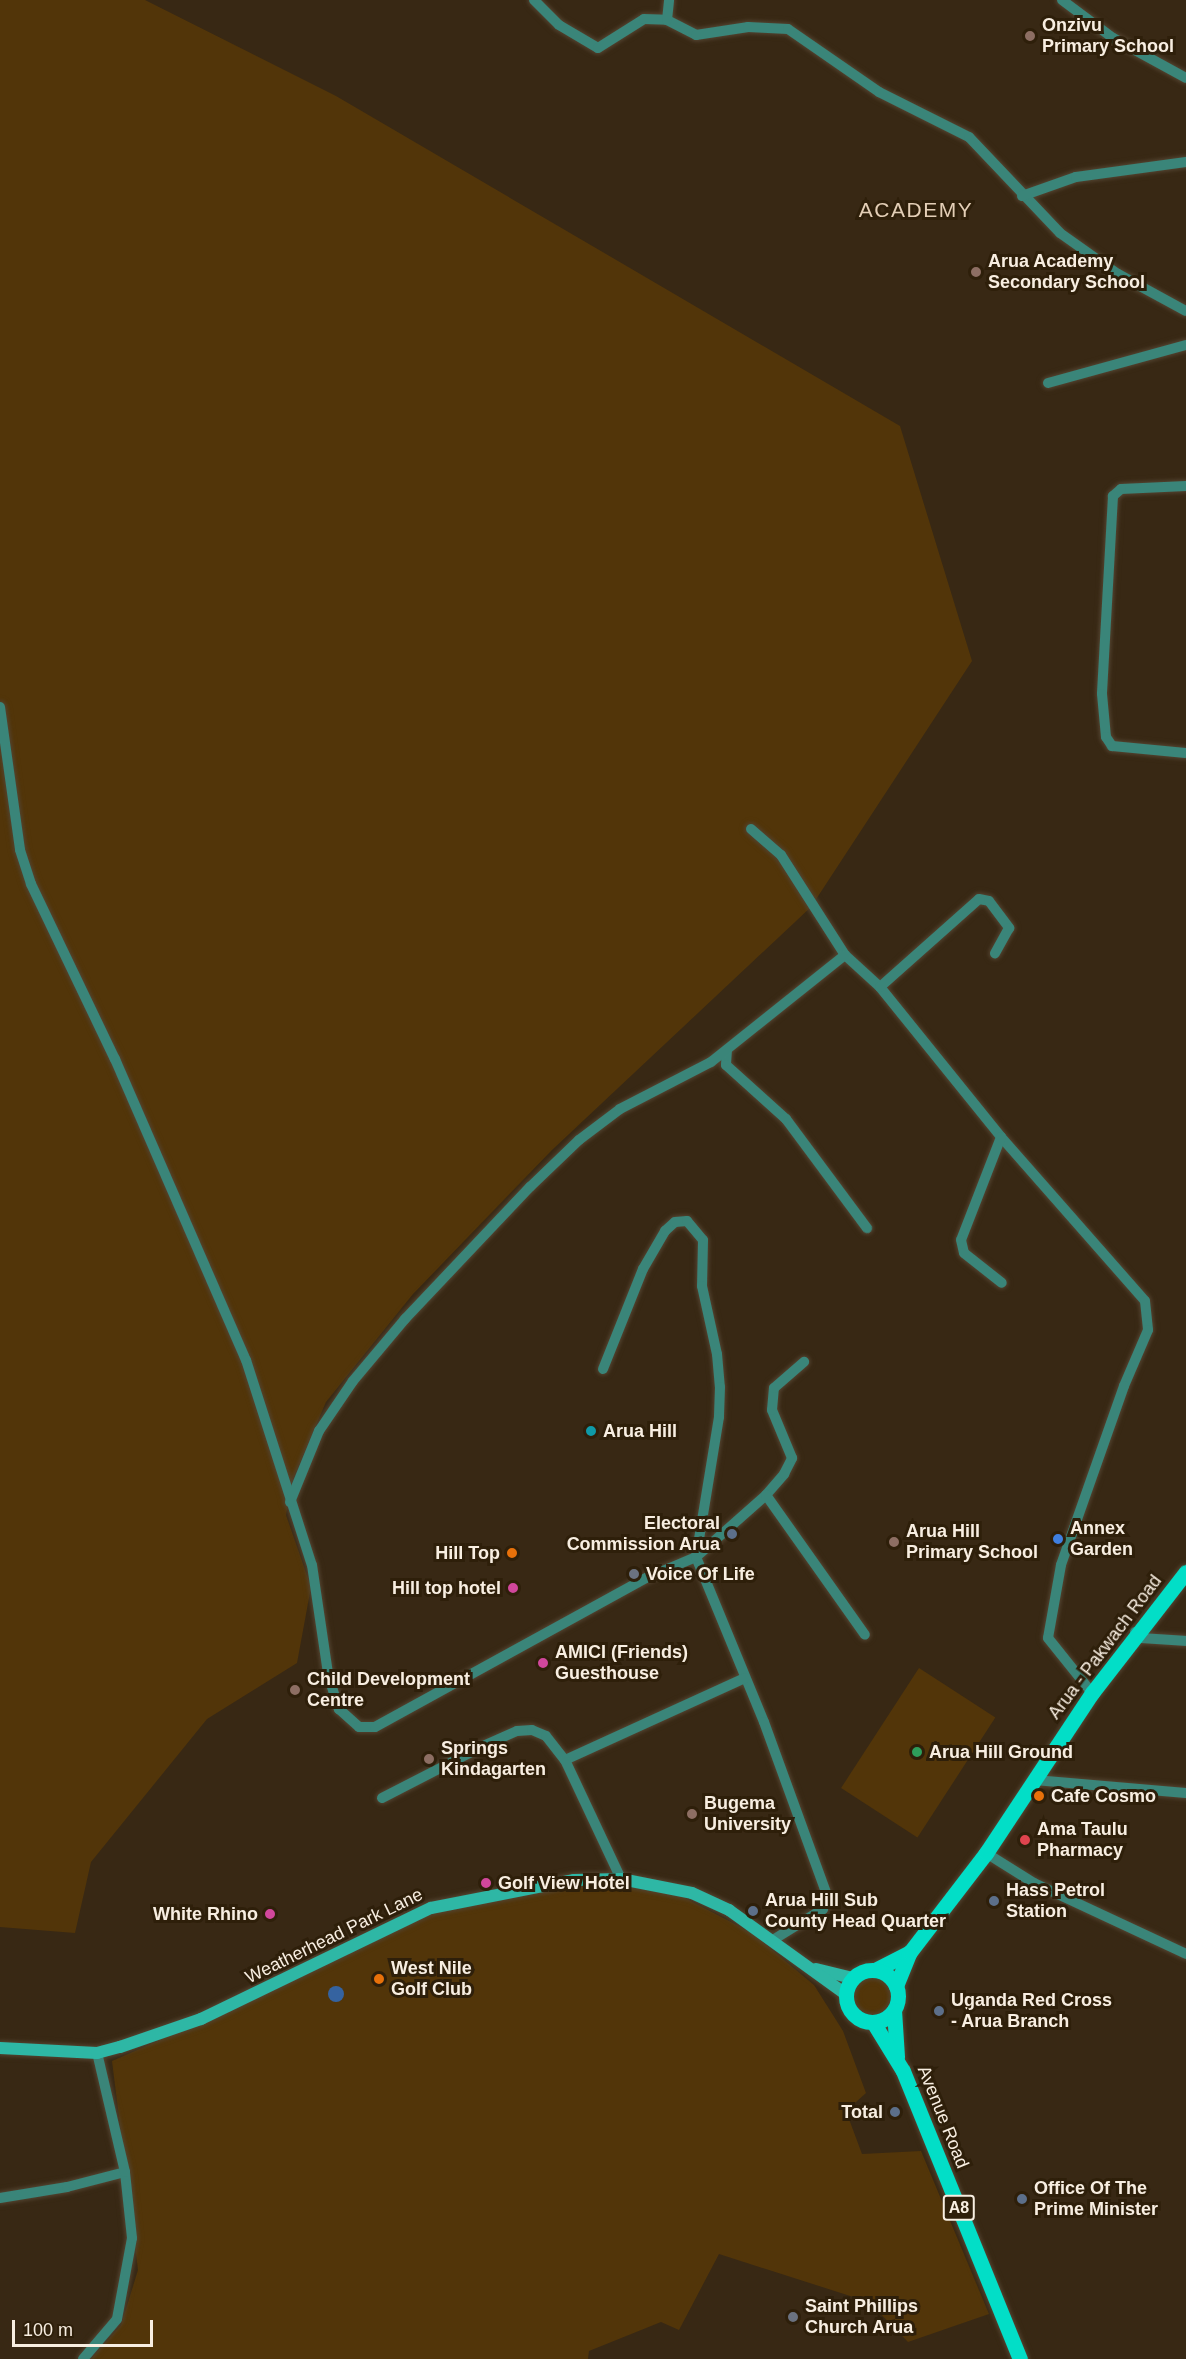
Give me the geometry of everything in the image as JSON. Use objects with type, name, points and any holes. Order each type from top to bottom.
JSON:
[{"type":"main road","name":"Arua - Pakwach Road","points":[[896,1986],[910,1952],[986,1853],[1135,1632],[1186,1572]]},
{"type":"main road","name":"Weatherhead Park Lane","points":[[0,2048],[97,2054],[201,2019],[431,1908],[537,1885],[621,1879],[692,1893],[729,1910],[847,1995]]},
{"type":"main road","name":"Arua - Pakwach Road","points":[[875,1970],[910,1952]]},
{"type":"main road","name":"Weatherhead Park Lane","points":[[812,1968],[853,1978]]},
{"type":"main road","points":[[894,2010],[873,2022],[852,2012],[847,1995],[853,1978],[875,1970],[888,1975],[896,1986]]},
{"type":"main road","name":"A8","points":[[894,2010],[898,1998],[896,1986]]},
{"type":"main road","name":"Avenue Road","points":[[894,2010],[897,2057]]},
{"type":"main road","name":"Avenue Road","points":[[873,2022],[897,2057],[1020,2359]]},
{"type":"street","points":[[534,0],[559,25],[598,48],[634,23],[644,19],[667,20],[696,34],[772,26],[805,37],[844,71],[879,92],[969,137],[1022,196],[1060,233],[1096,259],[1186,311]]},
{"type":"street","points":[[667,20],[669,0]]},
{"type":"street","points":[[1062,0],[1113,39],[1186,78]]},
{"type":"street","points":[[1022,196],[1076,177],[1186,162]]},
{"type":"street","points":[[1048,383],[1186,345]]},
{"type":"street","points":[[1186,486],[1121,489],[1113,496],[1102,682],[1106,737],[1112,746],[1186,753]]},
{"type":"street","points":[[0,707],[20,850],[31,884],[115,1059],[214,1281],[246,1360],[318,1587],[322,1639],[332,1686],[339,1708],[359,1727],[375,1727],[646,1578],[696,1557],[766,1495],[784,1474],[792,1458],[772,1410],[774,1389],[804,1362]]},
{"type":"street","points":[[751,829],[781,855],[846,955],[879,987],[1001,1137],[1145,1301],[1149,1311],[1148,1330],[1124,1386],[1061,1565],[1048,1638],[1092,1693]]},
{"type":"street","points":[[879,987],[979,899],[989,901],[1009,928],[995,952]]},
{"type":"street","points":[[290,1502],[331,1410],[405,1319],[487,1232],[595,1128],[632,1101],[728,1050],[846,955]]},
{"type":"street","points":[[728,1050],[726,1065],[786,1119],[867,1228]]},
{"type":"street","points":[[1001,1137],[961,1240],[964,1252],[1002,1282]]},
{"type":"street","points":[[603,1369],[643,1269],[665,1231],[675,1222],[687,1221],[703,1240],[702,1286],[717,1354],[720,1387],[719,1417],[696,1557],[745,1677],[827,1895],[823,1909],[773,1940]]},
{"type":"street","points":[[766,1495],[865,1635]]},
{"type":"street","points":[[1135,1632],[1142,1638],[1186,1641]]},
{"type":"street","points":[[565,1760],[745,1677]]},
{"type":"street","points":[[382,1798],[517,1731],[532,1730],[546,1736],[565,1760],[621,1879]]},
{"type":"street","points":[[1034,1780],[1186,1793]]},
{"type":"street","points":[[986,1853],[1034,1883],[1186,1954]]},
{"type":"street","points":[[83,2359],[117,2319],[122,2302],[132,2238],[125,2172],[97,2054]]},
{"type":"street","points":[[0,2198],[68,2187],[125,2172]]},
{"type":"shaded area","points":[[0,0],[145,0],[336,96],[900,426],[972,661],[811,907],[552,1150],[413,1294],[326,1402],[292,1481],[286,1515],[311,1587],[297,1663],[207,1719],[91,1862],[75,1933],[0,1927]]},
{"type":"shaded area","name":"Arua Hill Ground","points":[[919,1668],[995,1718],[917,1837],[841,1788]]},
{"type":"shaded area","points":[[611,1883],[683,1897],[752,1933],[814,1985],[843,2031],[866,2093],[846,2111],[862,2154],[921,2151],[989,2314],[908,2342],[869,2302],[719,2254],[679,2330],[661,2322],[589,2351],[588,2359],[91,2359],[121,2325],[138,2270],[112,2061],[279,1988],[407,1919],[540,1887]]},
{"type":"shaded area","points":[[872,1975],[880,1976],[886,1981],[891,1987],[891,2003],[886,2009],[880,2014],[872,2015],[864,2014],[858,2009],[853,2003],[852,1995],[853,1987],[858,1981],[864,1976]]},
{"type":"water","points":[[336,1986],[342,1988],[344,1994],[342,2000],[336,2002],[330,2000],[328,1994],[330,1988]]},
{"type":"place","name":"Onzivu Primary School","points":[[1030,36]]},
{"type":"place","name":"Arua Academy Secondary School","points":[[976,272]]},
{"type":"place","name":"Arua Hill","points":[[591,1431]]},
{"type":"place","name":"Electoral Commission Arua","points":[[732,1534]]},
{"type":"place","name":"Annex Garden","points":[[1058,1539]]},
{"type":"place","name":"Arua Hill Primary School","points":[[894,1542]]},
{"type":"place","name":"Hill Top","points":[[512,1553]]},
{"type":"place","name":"Voice Of Life","points":[[634,1574]]},
{"type":"place","name":"Hill top hotel","points":[[513,1588]]},
{"type":"place","name":"AMICI (Friends) Guesthouse","points":[[543,1663]]},
{"type":"place","name":"Child Development Centre","points":[[295,1690]]},
{"type":"place","name":"Arua Hill Ground","points":[[917,1752]]},
{"type":"place","name":"Springs Kindagarten","points":[[429,1759]]},
{"type":"place","name":"Cafe Cosmo","points":[[1039,1796]]},
{"type":"place","name":"Bugema University","points":[[692,1814]]},
{"type":"place","name":"Ama Taulu Pharmacy","points":[[1025,1840]]},
{"type":"place","name":"Golf View Hotel","points":[[486,1883]]},
{"type":"place","name":"Hass Petrol Station","points":[[994,1901]]},
{"type":"place","name":"Arua Hill Sub County Head Quarter","points":[[753,1911]]},
{"type":"place","name":"White Rhino","points":[[270,1914]]},
{"type":"place","name":"West Nile Golf Club","points":[[379,1979]]},
{"type":"place","name":"Uganda Red Cross - Arua Branch","points":[[939,2011]]},
{"type":"place","name":"Total","points":[[895,2112]]},
{"type":"place","name":"Office Of The Prime Minister","points":[[1022,2199]]},
{"type":"place","name":"Saint Phillips Church Arua","points":[[793,2317]]},
{"type":"district","name":"ACADEMY","points":[[916,210]]}]
